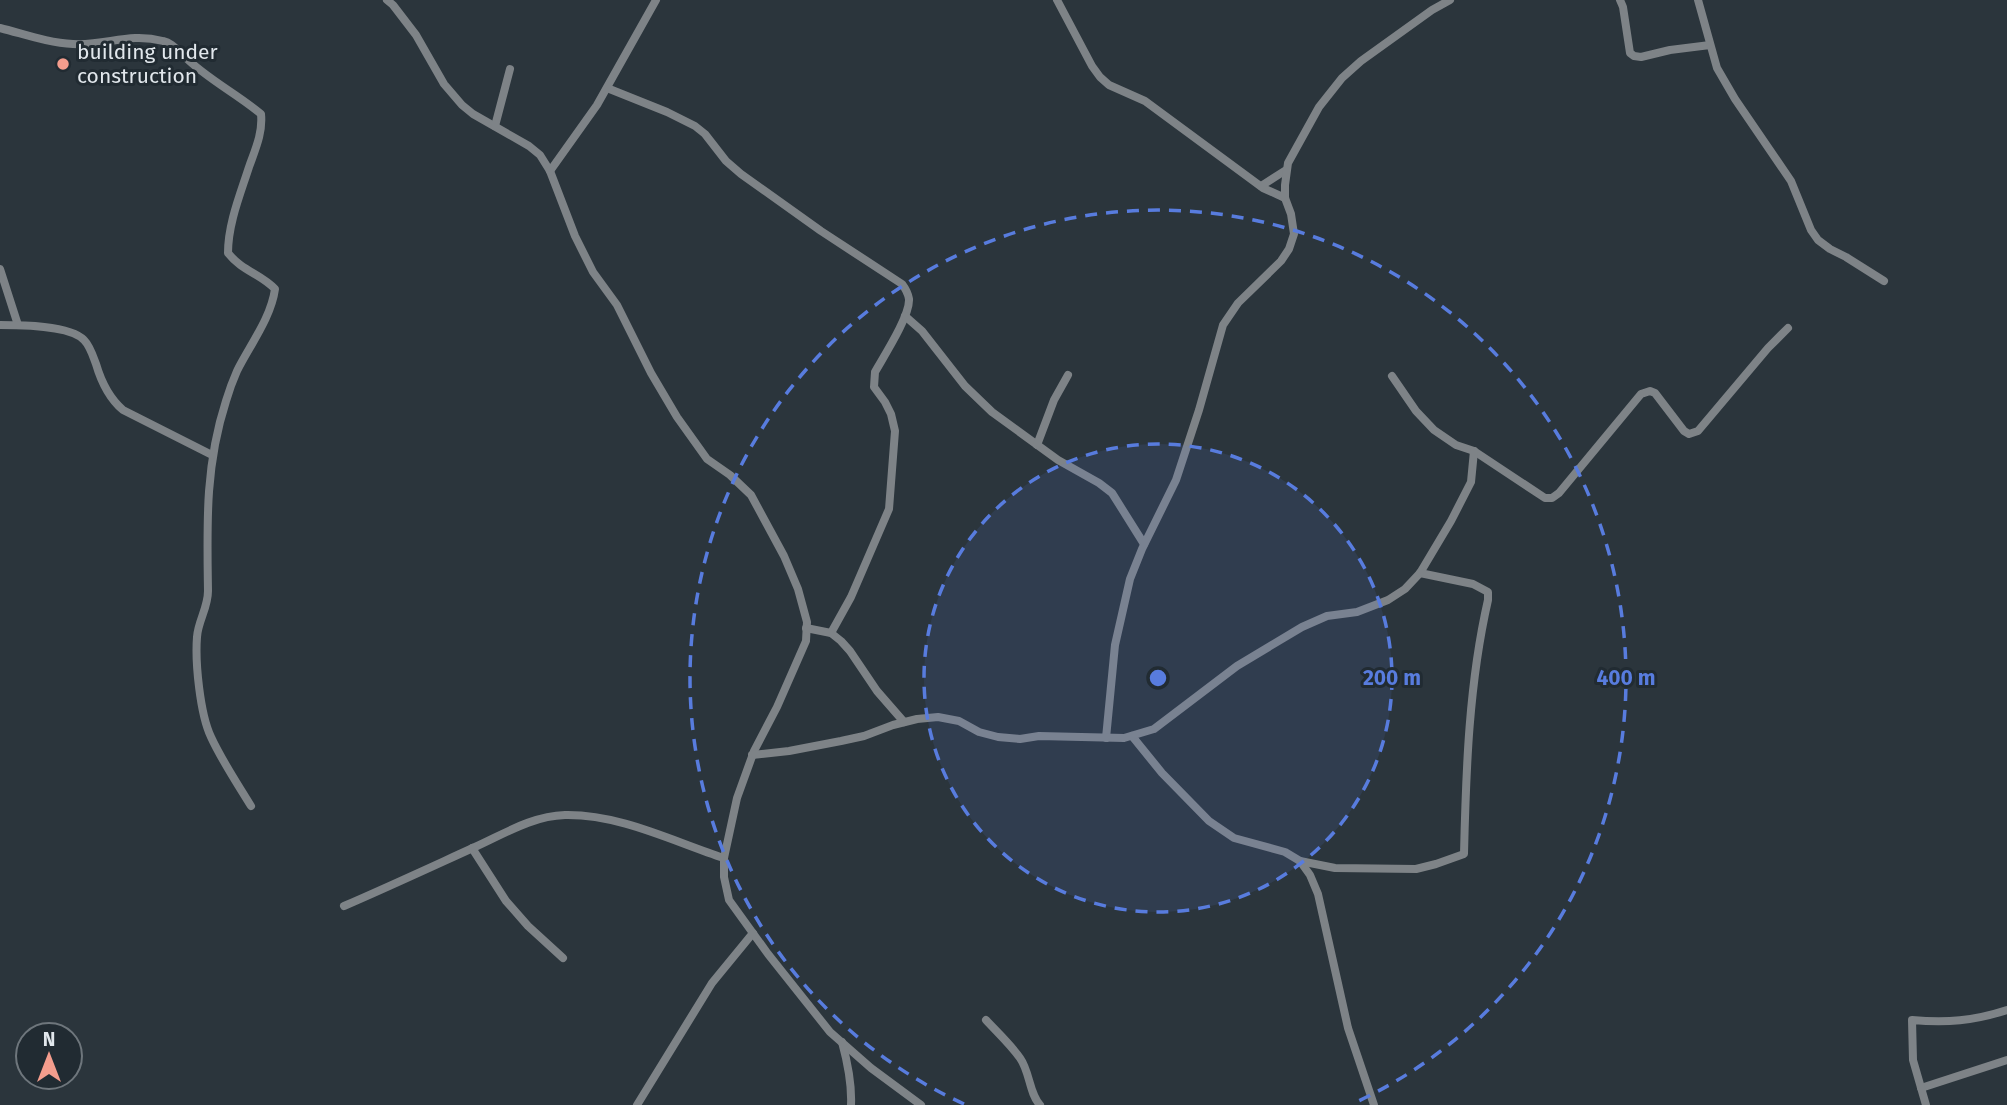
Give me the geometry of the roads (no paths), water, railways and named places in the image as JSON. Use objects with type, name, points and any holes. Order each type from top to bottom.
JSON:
[{"type":"street","points":[[387,0],[416,35],[444,84],[462,105],[540,155],[550,171],[575,236],[593,272],[617,305],[651,373],[677,417],[707,458],[751,495],[784,556],[798,589],[807,622],[806,641],[752,755],[737,798],[724,858],[724,877],[729,900],[822,1022],[871,1068],[921,1105]]},
{"type":"street","points":[[550,171],[597,105],[656,0]]},
{"type":"street","points":[[1057,0],[1092,66],[1109,85],[1145,101],[1261,186],[1285,198]]},
{"type":"street","points":[[1106,738],[1115,645],[1130,579],[1176,480],[1223,325],[1238,303],[1281,261],[1294,234],[1285,198],[1286,170],[1319,107],[1342,78],[1361,61],[1450,0]]},
{"type":"street","points":[[1620,0],[1633,56],[1642,57],[1710,45]]},
{"type":"street","points":[[1698,0],[1717,68],[1791,181],[1811,230],[1818,240],[1830,249],[1884,281]]},
{"type":"street","points":[[0,27],[45,40],[72,44],[103,44],[141,36],[166,42],[200,71],[261,114],[259,139],[232,223],[228,253],[237,264],[269,282],[275,289],[257,336],[236,374],[216,433],[206,517],[208,602],[197,629],[196,662],[210,735],[251,806]]},
{"type":"street","points":[[495,126],[510,69]]},
{"type":"street","points":[[607,88],[695,126],[741,174],[901,284],[907,291],[909,300],[905,316],[873,379],[874,387],[891,414],[895,431],[889,509],[851,597],[831,633]]},
{"type":"street","points":[[1261,186],[1286,170]]},
{"type":"street","points":[[0,269],[18,325]]},
{"type":"street","points":[[905,316],[922,331],[965,386],[983,403],[1058,460],[1112,492],[1144,544]]},
{"type":"street","points":[[0,325],[18,325],[76,334],[89,346],[99,376],[116,404],[212,455]]},
{"type":"street","points":[[1392,376],[1416,411],[1434,430],[1456,445],[1474,451],[1545,498],[1552,498],[1559,493],[1640,394],[1650,391],[1655,393],[1684,431],[1689,434],[1698,431],[1788,328]]},
{"type":"street","points":[[1037,445],[1068,375]]},
{"type":"street","points":[[752,755],[841,741],[904,722],[938,717],[959,721],[979,732],[1020,739],[1039,736],[1106,738],[1132,736],[1154,729],[1237,666],[1301,627],[1327,616],[1357,612],[1388,600],[1405,589],[1420,573],[1471,482],[1474,451]]},
{"type":"street","points":[[1132,736],[1209,821],[1234,838],[1285,852],[1300,861],[1335,868],[1416,869],[1464,854],[1465,774],[1470,719],[1488,592],[1473,584],[1420,573]]},
{"type":"street","points":[[806,628],[831,633],[850,651],[877,691],[904,722]]},
{"type":"street","points":[[344,906],[516,827],[538,819],[564,815],[604,818],[632,825],[724,858]]},
{"type":"street","points":[[472,848],[506,901],[528,926],[563,958]]},
{"type":"street","points":[[1300,861],[1318,894],[1348,1028],[1374,1105]]},
{"type":"street","points":[[637,1105],[712,983],[753,933]]},
{"type":"street","points":[[1926,1105],[1913,1060],[1912,1020],[1940,1023],[1969,1021],[2007,1010]]},
{"type":"street","points":[[986,1020],[1021,1059],[1035,1100],[1040,1105]]},
{"type":"street","points":[[842,1042],[852,1089],[851,1105]]},
{"type":"street","points":[[1921,1088],[2007,1060]]},
{"type":"place","name":"building under construction","points":[[63,64]]}]
